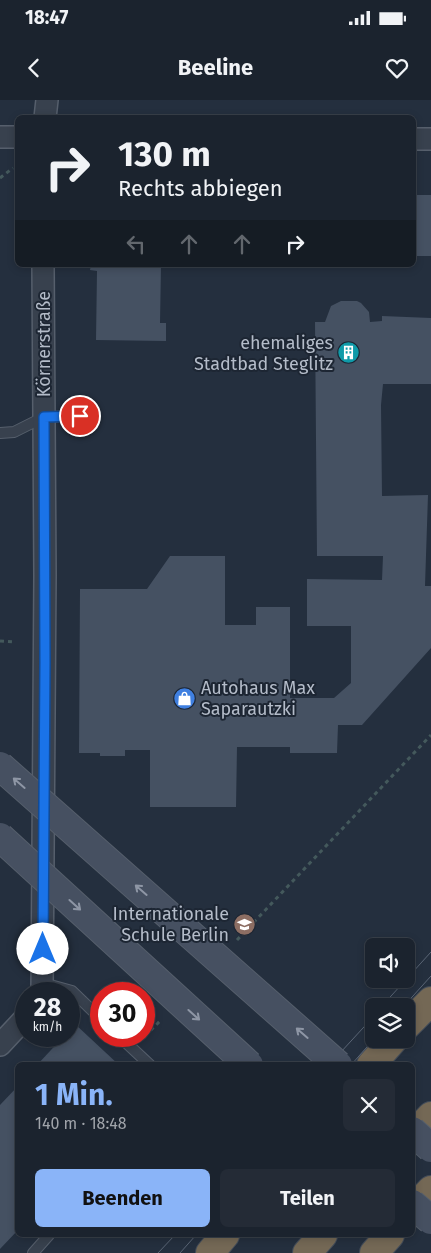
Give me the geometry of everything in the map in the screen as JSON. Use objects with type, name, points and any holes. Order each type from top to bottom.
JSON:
[{"type":"highway","points":[[415,1017],[431,1001]]},
{"type":"highway","points":[[374,1062],[386,1048]]},
{"type":"highway","points":[[415,1133],[431,1116]]},
{"type":"highway","points":[[415,1207],[431,1190]]},
{"type":"highway","points":[[210,1253],[223,1237]]},
{"type":"highway","points":[[307,1253],[321,1237]]},
{"type":"highway","points":[[374,1253],[388,1237]]},
{"type":"main road","points":[[0,766],[335,1062]]},
{"type":"main road","points":[[0,837],[246,1062]]},
{"type":"main road","points":[[415,1134],[431,1148]]},
{"type":"main road","points":[[415,1207],[431,1220]]},
{"type":"street","points":[[45,115],[47,100]]},
{"type":"street","points":[[0,137],[15,138]]},
{"type":"street","points":[[416,138],[431,139]]},
{"type":"street","name":"Körnerstraße","points":[[42,982],[45,669],[43,267]]},
{"type":"street","points":[[0,1045],[15,1029]]},
{"type":"lane","points":[[0,433],[14,432],[44,417],[80,416]]},
{"type":"lane","points":[[80,999],[90,1008]]},
{"type":"lane","points":[[133,1049],[147,1062]]},
{"type":"lane","points":[[33,1253],[47,1237]]},
{"type":"path","points":[[0,178],[13,168]]},
{"type":"path","points":[[0,641],[14,642]]},
{"type":"path","points":[[234,942],[431,735]]},
{"type":"path","points":[[133,1049],[160,1021]]},
{"type":"building","points":[[416,195],[431,195],[431,256],[416,256]]},
{"type":"building","points":[[91,267],[161,267],[160,323],[166,323],[166,341],[96,340],[97,271],[90,270]]},
{"type":"building","points":[[341,301],[357,301],[361,303],[369,312],[370,322],[382,321],[382,316],[431,318],[431,384],[383,384],[381,405],[382,496],[428,495],[425,586],[431,586],[431,648],[362,725],[338,725],[337,753],[290,753],[290,747],[237,747],[236,807],[150,807],[150,750],[125,750],[125,756],[100,756],[100,753],[79,753],[80,589],[147,589],[170,556],[225,556],[225,625],[256,625],[256,607],[290,607],[290,698],[334,698],[351,683],[351,626],[307,626],[307,579],[382,580],[383,556],[317,556],[315,322],[325,322],[331,306]]},
{"type":"building","points":[[80,1029],[90,1038],[90,1047],[100,1047],[116,1062],[40,1062],[54,1047],[80,1047]]},
{"type":"building","points":[[15,1089],[15,1233],[0,1249],[0,1105]]},
{"type":"tram line","points":[[389,998],[431,952]]},
{"type":"tram line","points":[[411,998],[431,976]]},
{"type":"tram line","points":[[332,1062],[365,1026]]},
{"type":"tram line","points":[[354,1062],[366,1048]]},
{"type":"tram line","points":[[158,1253],[173,1237]]},
{"type":"tram line","points":[[180,1253],[194,1237]]},
{"type":"place","name":"ehemaliges Stadtbad Steglitz","points":[[349,353]]},
{"type":"place","name":"Autohaus Max Saparautzki","points":[[185,698]]},
{"type":"place","name":"Internationale Schule Berlin","points":[[245,924]]},
{"type":"route","points":[[43,949],[44,417],[80,416]]}]
